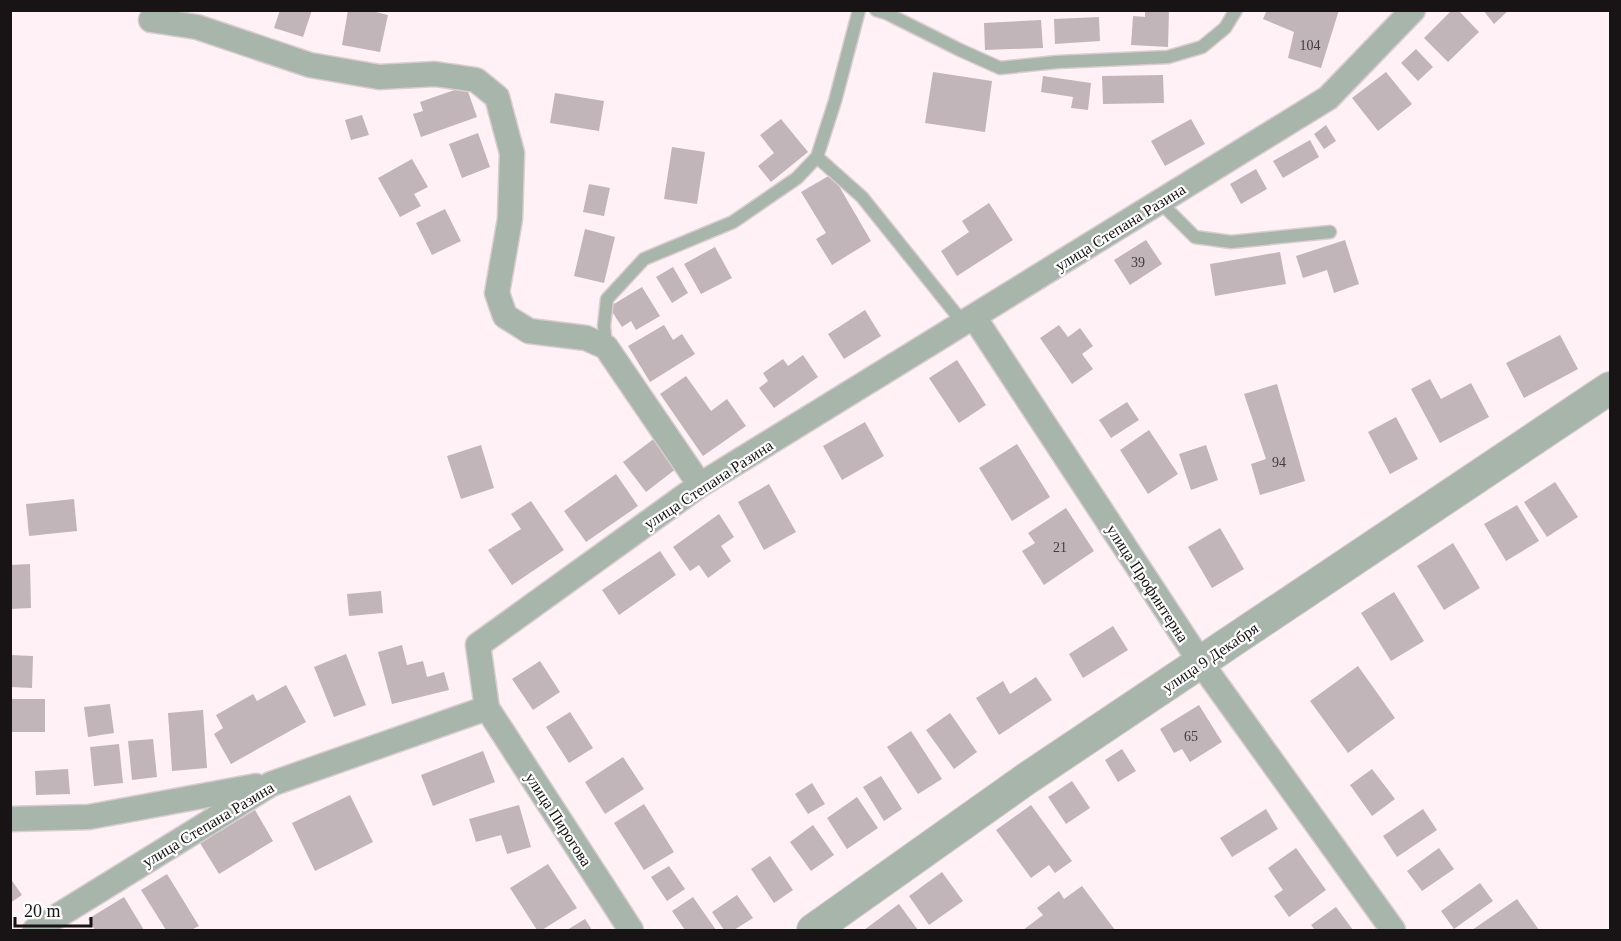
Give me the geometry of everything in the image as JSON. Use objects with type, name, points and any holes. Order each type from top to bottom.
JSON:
[{"type":"street","name":"улица Степана Разина","points":[[34,930],[271,784],[487,708],[478,645],[700,485],[1328,98],[1408,12]]},
{"type":"street","points":[[151,20],[197,27],[310,65],[379,77],[435,74],[476,80],[497,97],[512,153],[510,219],[497,293],[505,316],[529,331],[586,338],[606,347],[700,485]]},
{"type":"street","name":"улица Профинтерна","points":[[969,321],[1201,663],[1393,930]]},
{"type":"street","name":"улица 9 Декабря","points":[[813,930],[1026,779],[1611,388]]},
{"type":"street","name":"улица Пирогова","points":[[487,708],[631,930]]},
{"type":"street","points":[[10,819],[89,817],[271,784]]},
{"type":"lane","points":[[606,347],[604,326],[607,299],[644,259],[733,222],[797,178],[817,157],[835,101],[859,10]]},
{"type":"lane","points":[[876,10],[1000,68],[1058,62],[1168,57],[1202,47],[1225,28],[1236,10]]},
{"type":"lane","points":[[817,157],[861,197],[969,321]]},
{"type":"lane","points":[[1160,202],[1195,237],[1231,242],[1330,232]]},
{"type":"building","points":[[280,10],[312,10],[303,37],[274,28]]},
{"type":"building","points":[[348,10],[368,10],[388,15],[380,52],[342,45]]},
{"type":"building","points":[[1145,10],[1169,10],[1168,47],[1131,45],[1133,16],[1145,17]]},
{"type":"building","points":[[1267,10],[1339,10],[1321,68],[1288,58],[1294,32],[1263,19]]},
{"type":"building","points":[[1452,10],[1458,10],[1479,32],[1448,62],[1424,38]]},
{"type":"building","points":[[1483,10],[1509,10],[1494,24]]},
{"type":"building","points":[[1099,17],[1100,41],[1055,44],[1054,19]]},
{"type":"building","points":[[1041,20],[1043,48],[985,50],[984,23]]},
{"type":"building","points":[[1416,49],[1433,67],[1418,81],[1401,63]]},
{"type":"building","points":[[933,72],[992,81],[985,132],[925,123]]},
{"type":"building","points":[[1386,72],[1412,104],[1378,131],[1352,98]]},
{"type":"building","points":[[1163,75],[1164,103],[1103,104],[1102,76]]},
{"type":"building","points":[[1043,76],[1091,83],[1088,110],[1071,108],[1073,97],[1041,92]]},
{"type":"building","points":[[466,86],[477,117],[421,137],[413,114],[423,111],[420,102]]},
{"type":"building","points":[[555,93],[604,101],[599,131],[550,123]]},
{"type":"building","points":[[362,115],[369,135],[351,140],[345,120]]},
{"type":"building","points":[[781,119],[808,152],[771,182],[758,166],[774,153],[760,135]]},
{"type":"building","points":[[1191,119],[1205,144],[1165,166],[1151,141]]},
{"type":"building","points":[[1326,125],[1336,141],[1324,149],[1314,134]]},
{"type":"building","points":[[478,133],[490,167],[462,178],[449,144]]},
{"type":"building","points":[[1310,140],[1319,157],[1283,178],[1273,161]]},
{"type":"building","points":[[672,147],[705,152],[697,204],[664,199]]},
{"type":"building","points":[[412,159],[428,187],[414,194],[421,206],[400,217],[378,178]]},
{"type":"building","points":[[1256,169],[1267,189],[1241,204],[1230,184]]},
{"type":"building","points":[[832,174],[871,241],[832,265],[816,239],[826,233],[801,192]]},
{"type":"building","points":[[589,184],[610,188],[604,216],[583,212]]},
{"type":"building","points":[[989,203],[1013,240],[957,276],[941,251],[969,232],[962,221]]},
{"type":"building","points":[[445,209],[461,241],[432,255],[416,223]]},
{"type":"building","points":[[585,229],[615,237],[604,283],[574,276]]},
{"type":"building","points":[[1146,240],[1162,264],[1130,285],[1114,260]]},
{"type":"building","points":[[1345,240],[1359,284],[1334,293],[1327,270],[1303,278],[1296,256]]},
{"type":"building","points":[[715,247],[732,278],[701,294],[684,264]]},
{"type":"building","points":[[1280,252],[1286,284],[1215,296],[1210,264]]},
{"type":"building","points":[[673,267],[688,293],[672,303],[656,277]]},
{"type":"building","points":[[642,287],[660,316],[636,330],[631,321],[622,327],[609,307]]},
{"type":"building","points":[[865,310],[881,336],[844,359],[828,334]]},
{"type":"building","points":[[664,325],[673,340],[682,334],[695,354],[650,382],[628,346]]},
{"type":"building","points":[[1059,325],[1068,337],[1080,328],[1093,346],[1082,354],[1093,369],[1072,384],[1040,338]]},
{"type":"building","points":[[1560,335],[1578,369],[1524,398],[1506,363]]},
{"type":"building","points":[[803,355],[818,377],[774,408],[759,388],[768,381],[763,373],[783,359],[788,366]]},
{"type":"building","points":[[957,360],[986,405],[959,423],[929,378]]},
{"type":"building","points":[[686,376],[711,411],[727,399],[746,426],[703,456],[660,394]]},
{"type":"building","points":[[1430,379],[1441,399],[1471,383],[1489,417],[1440,443],[1411,389]]},
{"type":"building","points":[[1277,384],[1305,481],[1260,495],[1251,464],[1266,459],[1244,394]]},
{"type":"building","points":[[1127,402],[1139,420],[1111,438],[1099,420]]},
{"type":"building","points":[[1396,417],[1418,459],[1390,474],[1368,432]]},
{"type":"building","points":[[865,422],[884,456],[842,480],[823,446]]},
{"type":"building","points":[[1149,430],[1178,474],[1148,494],[1120,450]]},
{"type":"building","points":[[655,438],[677,468],[646,492],[623,462]]},
{"type":"building","points":[[1017,444],[1050,497],[1012,521],[979,468]]},
{"type":"building","points":[[481,445],[494,488],[461,499],[447,456]]},
{"type":"building","points":[[1206,445],[1218,480],[1191,490],[1179,454]]},
{"type":"building","points":[[616,474],[638,506],[586,542],[564,511]]},
{"type":"building","points":[[1555,482],[1578,517],[1547,537],[1524,502]]},
{"type":"building","points":[[769,484],[796,532],[764,550],[738,502]]},
{"type":"building","points":[[74,499],[77,531],[29,536],[26,504]]},
{"type":"building","points":[[531,501],[564,550],[512,585],[488,550],[521,529],[511,514]]},
{"type":"building","points":[[1517,505],[1539,541],[1506,561],[1484,524]]},
{"type":"building","points":[[1066,508],[1094,551],[1044,585],[1022,551],[1035,543],[1028,533]]},
{"type":"building","points":[[719,514],[734,537],[721,546],[731,561],[708,578],[699,565],[690,571],[673,547]]},
{"type":"building","points":[[1220,528],[1244,569],[1212,588],[1188,547]]},
{"type":"building","points":[[1453,543],[1480,588],[1444,610],[1417,566]]},
{"type":"building","points":[[660,551],[676,575],[619,615],[602,590]]},
{"type":"building","points":[[30,564],[31,608],[10,609],[10,565]]},
{"type":"building","points":[[381,591],[383,613],[349,616],[347,594]]},
{"type":"building","points":[[1394,592],[1424,641],[1391,661],[1361,613]]},
{"type":"building","points":[[1113,626],[1128,650],[1083,678],[1069,654]]},
{"type":"building","points":[[402,645],[407,665],[423,661],[427,677],[444,672],[449,690],[392,704],[378,652]]},
{"type":"building","points":[[346,654],[366,705],[334,717],[314,667]]},
{"type":"building","points":[[10,655],[33,656],[32,688],[10,687]]},
{"type":"building","points":[[540,661],[560,692],[533,710],[512,679]]},
{"type":"building","points":[[1358,666],[1395,718],[1348,753],[1310,701]]},
{"type":"building","points":[[1036,677],[1052,700],[999,735],[976,698],[1003,681],[1010,694]]},
{"type":"building","points":[[286,685],[306,722],[231,764],[214,734],[223,728],[216,715],[253,694],[257,701]]},
{"type":"building","points":[[10,699],[45,699],[45,732],[10,732]]},
{"type":"building","points":[[110,704],[114,733],[88,737],[84,707]]},
{"type":"building","points":[[1199,705],[1222,742],[1190,762],[1182,749],[1174,753],[1160,729]]},
{"type":"building","points":[[203,710],[207,768],[172,771],[168,713]]},
{"type":"building","points":[[570,712],[593,748],[569,763],[546,727]]},
{"type":"building","points":[[950,713],[977,752],[954,769],[926,730]]},
{"type":"building","points":[[911,731],[942,779],[918,794],[887,747]]},
{"type":"building","points":[[153,739],[157,777],[132,780],[128,741]]},
{"type":"building","points":[[119,744],[123,783],[94,786],[90,747]]},
{"type":"building","points":[[1122,749],[1136,771],[1118,782],[1105,760]]},
{"type":"building","points":[[483,751],[495,782],[433,806],[421,775]]},
{"type":"building","points":[[623,757],[644,789],[605,814],[585,782]]},
{"type":"building","points":[[68,769],[70,794],[36,795],[35,771]]},
{"type":"building","points":[[1372,769],[1395,799],[1372,816],[1350,785]]},
{"type":"building","points":[[881,776],[902,809],[884,821],[863,787]]},
{"type":"building","points":[[1072,781],[1090,808],[1066,824],[1048,797]]},
{"type":"building","points":[[812,783],[825,804],[808,814],[795,794]]},
{"type":"building","points":[[350,795],[373,842],[315,871],[292,823]]},
{"type":"building","points":[[857,797],[878,828],[847,849],[827,818]]},
{"type":"building","points":[[644,804],[674,852],[644,870],[614,823]]},
{"type":"building","points":[[519,805],[531,847],[507,854],[501,835],[476,842],[469,819]]},
{"type":"building","points":[[1031,805],[1072,861],[1055,873],[1049,865],[1031,878],[996,830]]},
{"type":"building","points":[[1266,809],[1278,829],[1232,857],[1220,838]]},
{"type":"building","points":[[1423,809],[1437,830],[1397,857],[1383,836]]},
{"type":"building","points":[[255,810],[273,841],[219,874],[200,843]]},
{"type":"building","points":[[813,825],[834,855],[811,871],[790,842]]},
{"type":"building","points":[[1296,848],[1326,890],[1289,917],[1274,896],[1283,890],[1268,868]]},
{"type":"building","points":[[1439,848],[1454,869],[1422,891],[1407,871]]},
{"type":"building","points":[[770,856],[793,890],[774,903],[751,869]]},
{"type":"building","points":[[548,864],[577,908],[542,930],[537,930],[510,888]]},
{"type":"building","points":[[669,866],[685,889],[667,901],[651,877]]},
{"type":"building","points":[[942,872],[963,901],[929,925],[909,896]]},
{"type":"building","points":[[167,874],[199,926],[191,930],[166,930],[141,890]]},
{"type":"building","points":[[10,878],[22,895],[10,903]]},
{"type":"building","points":[[1480,883],[1493,901],[1454,929],[1441,911]]},
{"type":"building","points":[[1082,886],[1115,930],[1023,930],[1043,915],[1037,908],[1059,891],[1064,899]]},
{"type":"building","points":[[737,895],[753,918],[734,930],[724,930],[712,912]]},
{"type":"building","points":[[124,897],[144,930],[95,930],[88,919]]},
{"type":"building","points":[[693,897],[716,930],[685,930],[672,911]]},
{"type":"building","points":[[1517,899],[1539,930],[1472,930]]},
{"type":"building","points":[[899,904],[918,930],[864,930]]},
{"type":"building","points":[[1336,907],[1353,930],[1315,930],[1311,925]]},
{"type":"building","points":[[585,919],[592,930],[567,930]]}]
